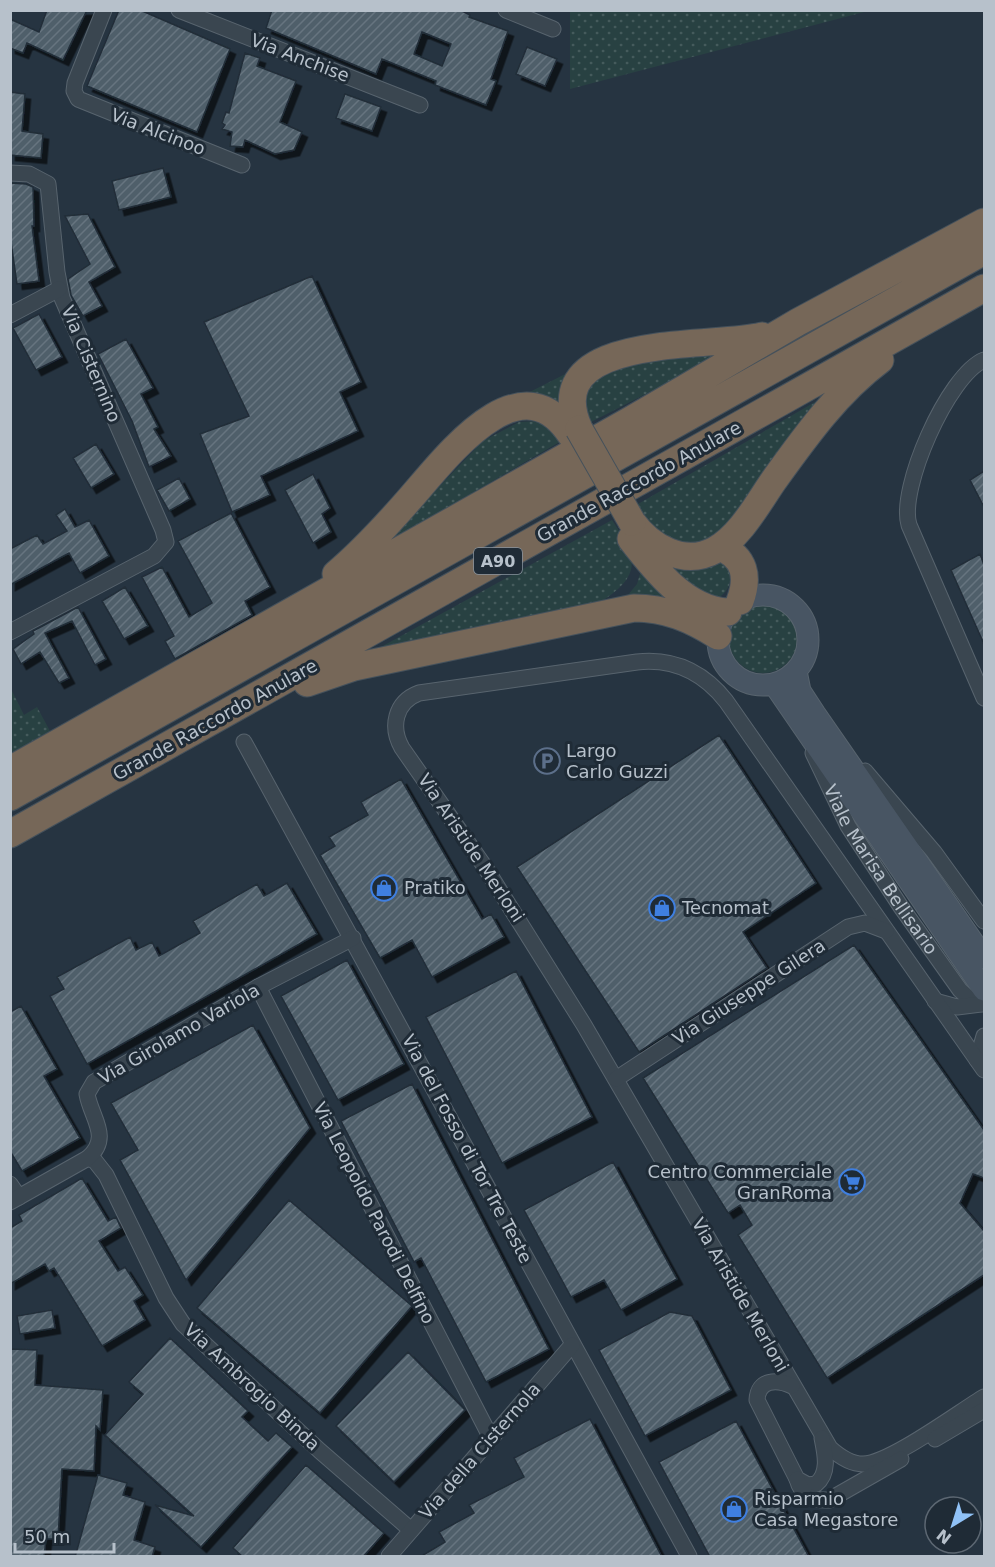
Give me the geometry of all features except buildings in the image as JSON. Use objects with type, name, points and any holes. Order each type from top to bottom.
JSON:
[{"type":"highway","points":[[10,770],[629,421],[984,216]]},
{"type":"highway","name":"Grande Raccordo Anulare","points":[[10,797],[984,251]]},
{"type":"highway","name":"Grande Raccordo Anulare","points":[[10,834],[984,288]]},
{"type":"highway","points":[[626,524],[645,539],[670,553],[695,556],[720,547],[745,520],[839,397],[864,372],[948,309]]},
{"type":"highway","points":[[729,616],[705,608],[679,591],[656,569],[626,524],[575,432],[573,393],[584,374],[600,362],[623,353],[650,348],[742,341],[798,322]]},
{"type":"highway","points":[[245,638],[286,602],[336,574],[352,560],[385,527],[463,438],[488,419],[510,409],[536,408],[559,420],[575,432]]},
{"type":"highway","points":[[720,547],[733,554],[743,567],[745,585],[729,616]]},
{"type":"highway","points":[[243,703],[354,667],[622,610],[647,608],[668,612],[693,621],[729,616]]},
{"type":"main road","points":[[771,595],[787,601],[800,614],[807,629],[808,647],[796,671],[787,679],[774,684],[752,684],[736,676],[722,659],[729,616],[753,596],[771,595]]},
{"type":"main road","name":"Viale Marisa Bellisario","points":[[796,671],[806,716]]},
{"type":"main road","name":"Viale Marisa Bellisario","points":[[774,684],[806,716],[972,951],[983,999]]},
{"type":"street","name":"Via Alcinoo","points":[[104,10],[75,83],[76,96],[85,104],[242,165]]},
{"type":"street","name":"Via Anchise","points":[[179,10],[420,105]]},
{"type":"street","points":[[506,10],[553,29]]},
{"type":"street","name":"Via Cisternino","points":[[10,173],[29,174],[41,181],[46,180],[50,192],[59,289],[163,530],[165,546],[154,556],[10,632]]},
{"type":"street","points":[[10,315],[59,289]]},
{"type":"street","points":[[984,360],[978,362],[950,392],[935,420],[907,512],[909,525],[984,698]]},
{"type":"street","name":"Via Aristide Merloni","points":[[981,1065],[726,701],[704,679],[691,670],[663,662],[643,661],[414,695],[405,702],[396,718],[395,730],[399,742],[512,907],[616,1079],[830,1448],[843,1458],[857,1463],[870,1463],[898,1451],[984,1397]]},
{"type":"street","name":"Viale Marisa Bellisario","points":[[806,716],[918,833],[984,921]]},
{"type":"street","name":"Viale Marisa Bellisario","points":[[806,716],[828,789],[858,843],[968,999],[983,999]]},
{"type":"street","name":"Via del Fosso di Tor Tre Teste","points":[[244,742],[689,1557]]},
{"type":"street","name":"Via Giuseppe Gilera","points":[[616,1079],[848,927],[861,923],[886,931]]},
{"type":"street","name":"Via Girolamo Variola","points":[[88,1158],[97,1149],[100,1141],[100,1128],[88,1097],[92,1084],[258,987],[353,938]]},
{"type":"street","name":"Via Leopoldo Parodi Delfino","points":[[258,987],[490,1438]]},
{"type":"street","points":[[935,1001],[957,1007],[983,999]]},
{"type":"street","name":"Via Aristide Merloni","points":[[981,1065],[984,1036]]},
{"type":"street","points":[[13,1194],[88,1158]]},
{"type":"street","name":"Via Ambrogio Binda","points":[[88,1158],[95,1161],[106,1175],[166,1298],[183,1324],[320,1451],[411,1530]]},
{"type":"street","name":"Via della Cisternola","points":[[389,1557],[572,1346]]},
{"type":"street","points":[[792,1386],[779,1381],[766,1383],[759,1390],[757,1400],[802,1491],[810,1497],[823,1500],[835,1497],[984,1410]]},
{"type":"street","points":[[797,1479],[808,1485],[816,1484],[822,1478],[825,1463],[822,1437]]},
{"type":"green space","points":[[570,10],[868,10],[868,11],[570,89]]},
{"type":"green space","points":[[734,349],[591,422],[584,402],[589,387],[612,367]]},
{"type":"green space","points":[[583,365],[565,410],[508,403]]},
{"type":"green space","points":[[822,398],[725,534],[678,548],[631,508]]},
{"type":"green space","points":[[538,421],[563,440],[383,545],[483,441],[519,422]]},
{"type":"green space","points":[[612,520],[626,544],[632,564],[625,582],[602,601],[370,653]]},
{"type":"green space","points":[[717,558],[731,569],[731,579],[725,593],[711,600],[671,573],[667,560]]},
{"type":"green space","points":[[643,564],[688,606],[623,601],[637,584]]},
{"type":"green space","points":[[756,605],[770,605],[782,610],[792,620],[797,639],[792,658],[782,668],[770,673],[756,673],[744,668],[734,658],[729,646],[729,632],[734,620],[744,610]]},
{"type":"green space","points":[[11,689],[24,715],[37,707],[50,731],[11,753]]},
{"type":"place","name":"Largo Carlo Guzzi","points":[[547,761]]},
{"type":"place","name":"Pratiko","points":[[384,888]]},
{"type":"place","name":"Tecnomat","points":[[662,908]]},
{"type":"place","name":"Centro Commerciale GranRoma","points":[[852,1182]]},
{"type":"place","name":"Risparmio Casa Megastore","points":[[734,1509]]}]
